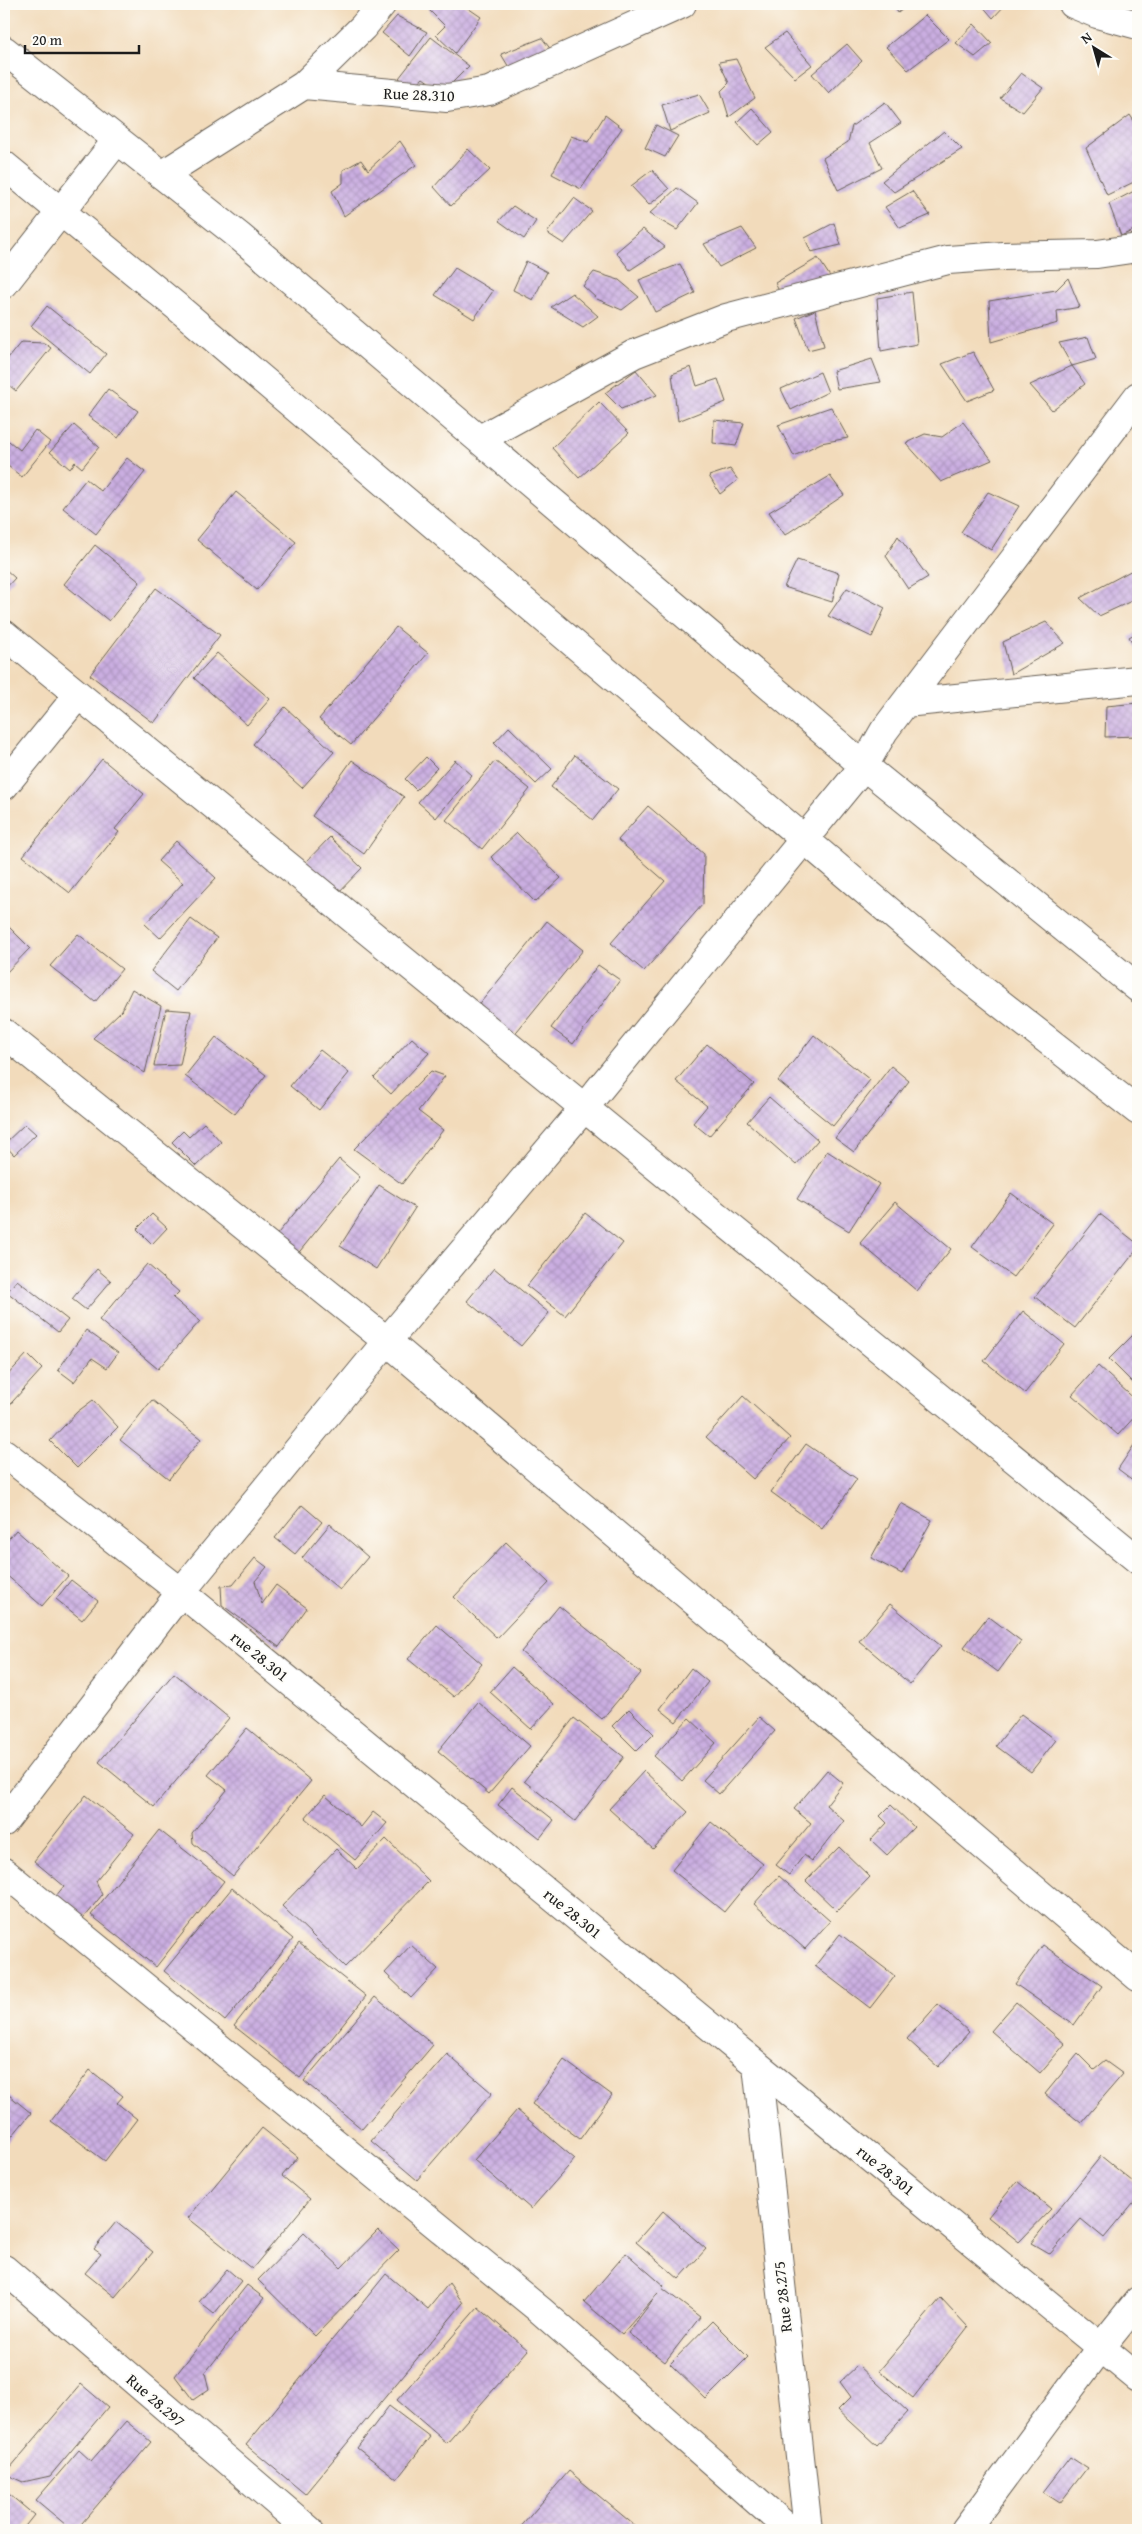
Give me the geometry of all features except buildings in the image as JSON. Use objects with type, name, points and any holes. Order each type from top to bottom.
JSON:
[{"type":"street","points":[[162,175],[304,85],[364,27],[382,4]]},
{"type":"street","name":"Rue 28.310","points":[[304,85],[447,98],[489,91],[682,4]]},
{"type":"street","points":[[1073,4],[1097,14],[1138,25]]},
{"type":"street","points":[[4,50],[239,236],[864,766],[1138,988]]},
{"type":"street","points":[[4,284],[117,140]]},
{"type":"street","points":[[4,165],[176,306],[969,979],[1138,1111]]},
{"type":"street","points":[[480,439],[634,354],[726,318],[948,260],[1097,254],[1138,248]]},
{"type":"street","points":[[4,1822],[181,1592],[387,1341],[584,1108],[864,766],[884,731],[1138,396]]},
{"type":"street","points":[[4,634],[1138,1560]]},
{"type":"street","points":[[905,703],[1138,680]]},
{"type":"street","points":[[4,786],[78,695]]},
{"type":"street","points":[[4,1033],[387,1341],[1138,1976]]},
{"type":"street","name":"rue 28.301","points":[[4,1453],[181,1592],[1138,2378]]},
{"type":"street","points":[[4,1872],[540,2310],[790,2530]]},
{"type":"street","name":"Rue 28.275","points":[[757,2065],[808,2530]]},
{"type":"street","name":"Rue 28.297","points":[[4,2269],[309,2530]]},
{"type":"street","points":[[966,2530],[1101,2347],[1138,2301]]}]
